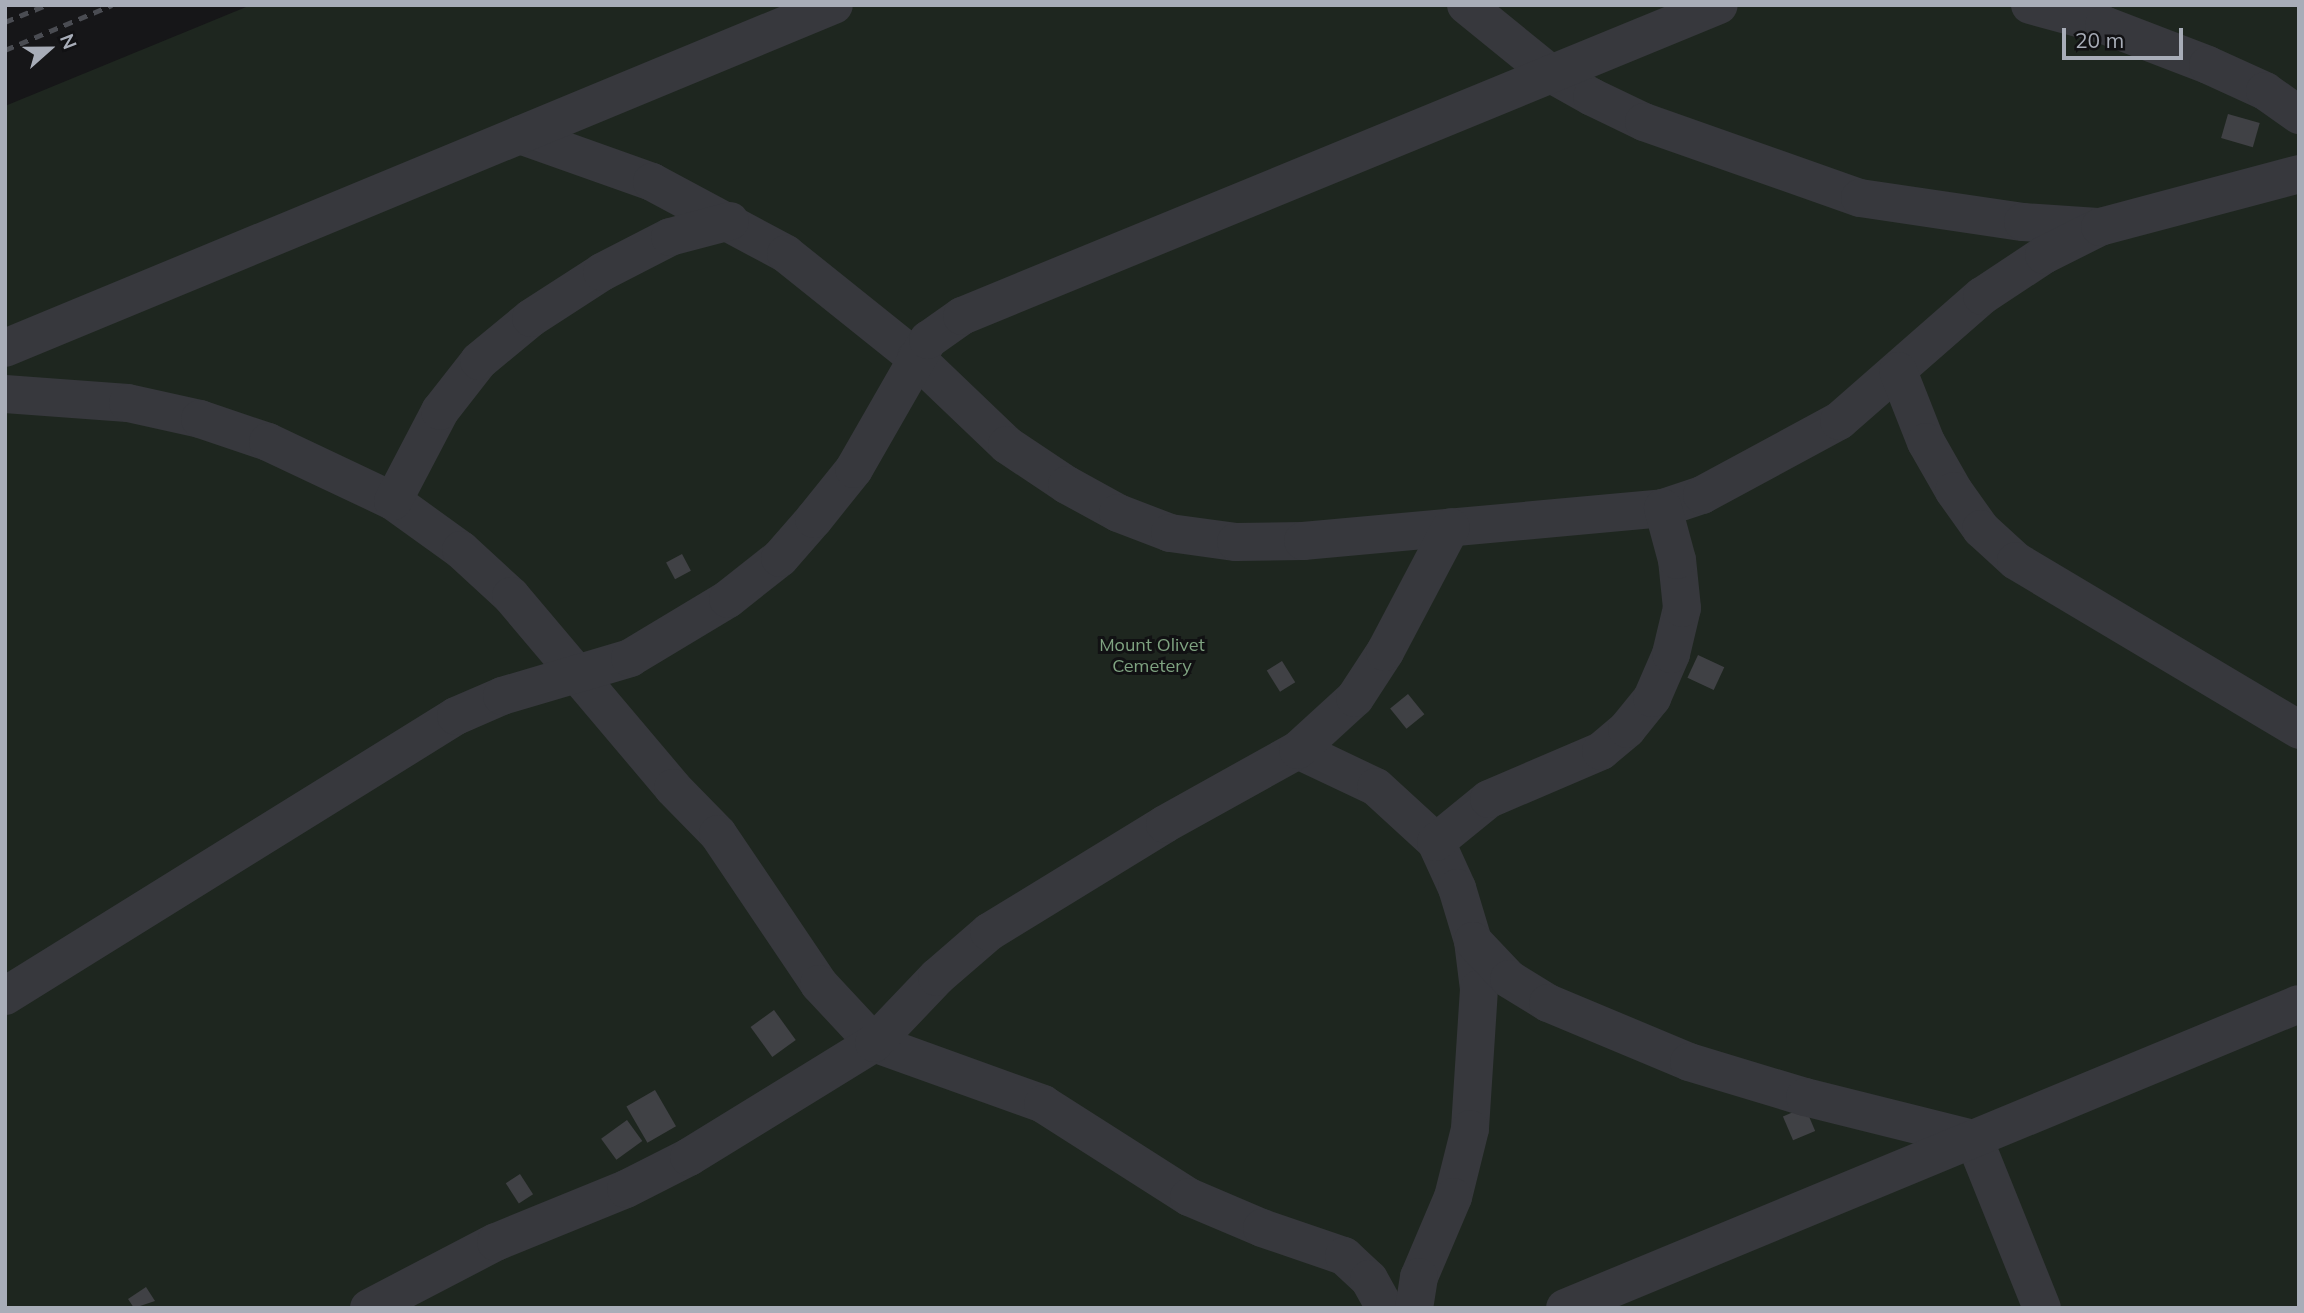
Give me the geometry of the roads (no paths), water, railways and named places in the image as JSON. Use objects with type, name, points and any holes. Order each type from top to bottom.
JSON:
[{"type":"lane","points":[[5,348],[834,5]]},
{"type":"lane","points":[[1466,5],[1551,74],[1644,122],[1860,198],[1996,219],[2100,228]]},
{"type":"lane","points":[[11,987],[456,716],[578,672],[630,657],[666,639],[729,599],[780,558],[853,469],[928,340],[962,316],[1718,5]]},
{"type":"lane","points":[[2030,5],[2104,25],[2208,65],[2265,91],[2299,115]]},
{"type":"lane","points":[[520,135],[652,182],[730,221],[786,254],[916,358],[1007,445],[1118,513],[1170,533],[1236,542],[1303,541],[1663,508],[1702,495],[1839,421],[1982,296],[2045,255],[2100,228],[2299,174]]},
{"type":"lane","points":[[393,501],[439,411],[480,361],[531,318],[601,272],[670,237],[730,221]]},
{"type":"lane","points":[[1898,371],[1926,442],[1954,491],[1981,528],[2017,561],[2299,730]]},
{"type":"lane","points":[[5,394],[128,403],[200,419],[268,442],[393,501],[461,550],[511,596],[578,672],[673,788],[718,834],[819,984],[874,1043],[1043,1104],[1189,1197],[1262,1228],[1344,1256],[1369,1279],[1385,1308]]},
{"type":"lane","points":[[1436,842],[1489,799],[1601,751],[1627,729],[1652,698],[1671,654],[1682,608],[1677,559],[1663,508]]},
{"type":"lane","points":[[371,1307],[496,1242],[626,1189],[689,1157],[874,1043],[937,977],[989,932],[1166,824],[1298,750],[1355,698],[1385,652],[1451,527]]},
{"type":"lane","points":[[1298,750],[1376,787],[1436,842],[1457,888],[1473,941],[1479,989],[1470,1129],[1453,1197],[1419,1277],[1414,1308]]},
{"type":"lane","points":[[1473,941],[1509,979],[1548,1003],[1689,1062],[1805,1097],[1912,1120],[1974,1139]]},
{"type":"lane","points":[[1565,1308],[2299,1004]]},
{"type":"lane","points":[[1974,1139],[2042,1308]]},
{"type":"railway","points":[[5,22],[46,5]]},
{"type":"railway","points":[[5,50],[112,5]]},
{"type":"park label","name":"Mount Olivet Cemetery","points":[[1152,656]]}]
